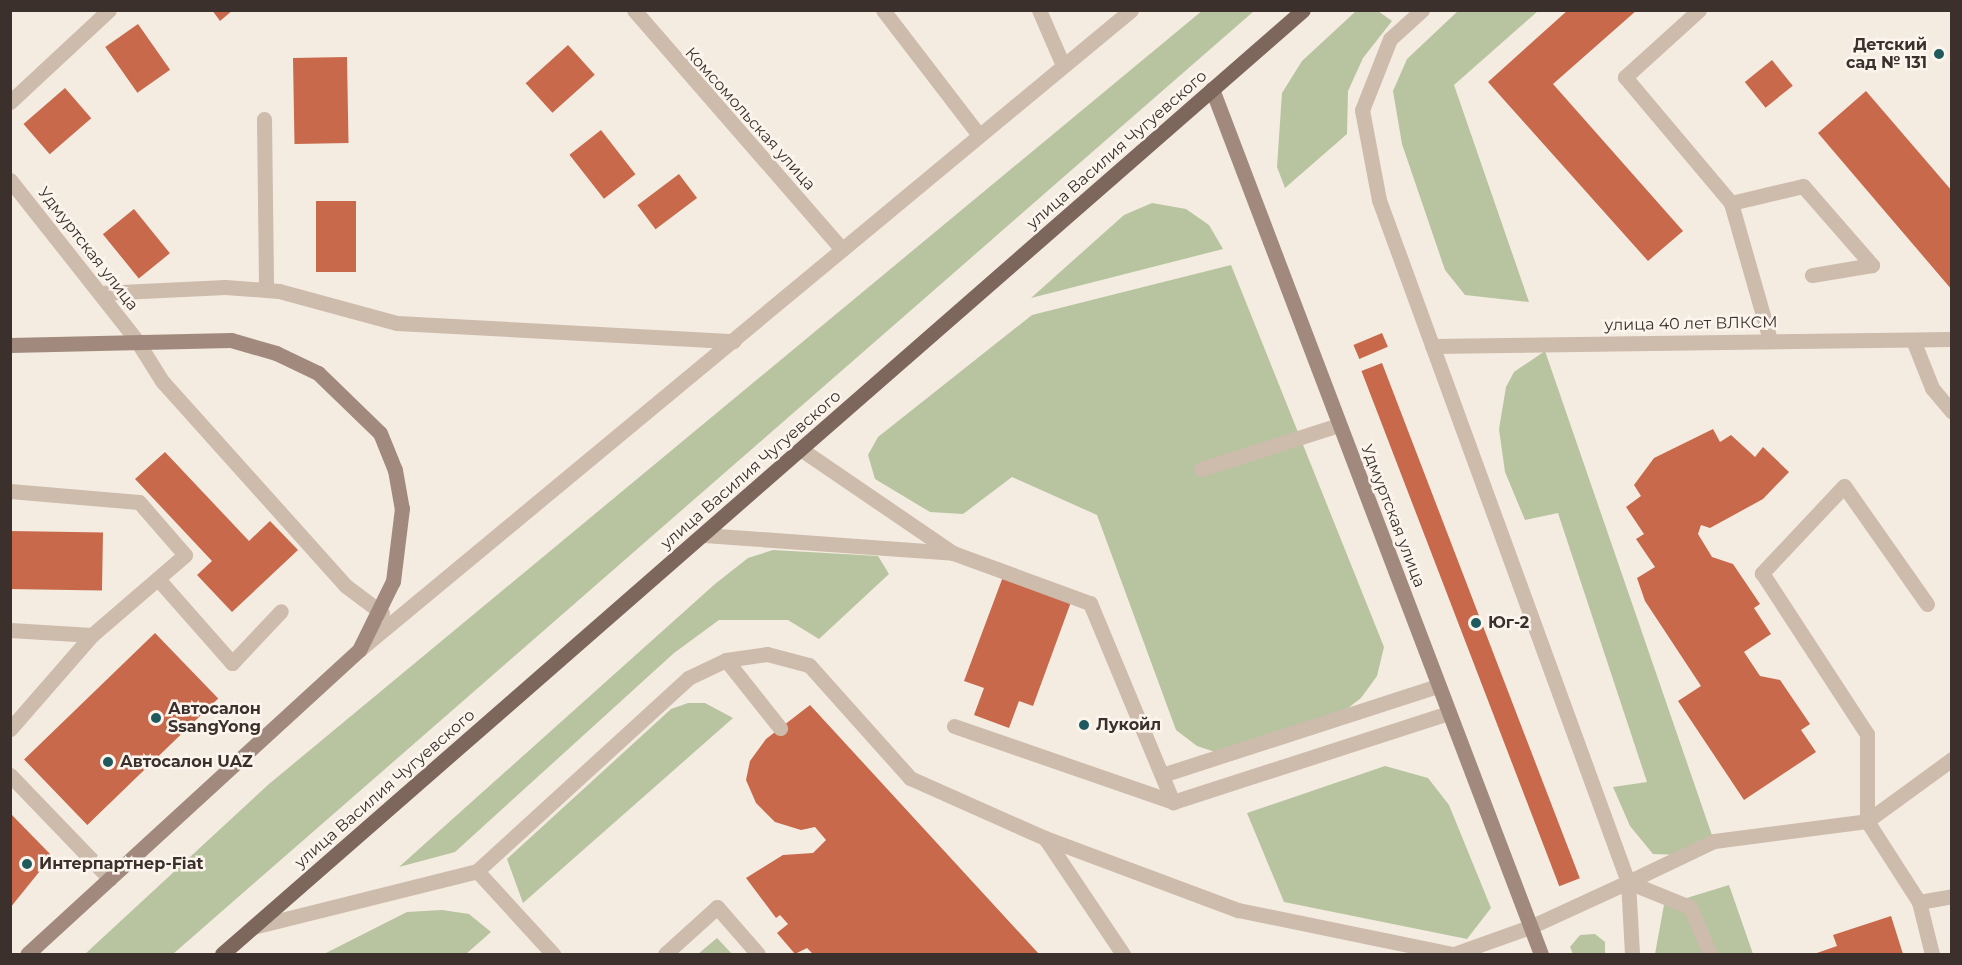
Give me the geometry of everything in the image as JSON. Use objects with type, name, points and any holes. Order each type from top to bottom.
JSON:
[{"type":"main road","name":"улица Василия Чугуевского","points":[[222,954],[802,450],[1303,10]]},
{"type":"street","points":[[10,102],[110,10]]},
{"type":"street","name":"Комсомольская улица","points":[[634,10],[842,249]]},
{"type":"street","points":[[883,10],[978,134]]},
{"type":"street","points":[[1039,10],[1062,63]]},
{"type":"street","points":[[27,954],[359,650],[734,341],[1062,63],[1131,10]]},
{"type":"street","points":[[1422,10],[1390,39],[1362,110],[1379,200],[1628,882],[1632,954]]},
{"type":"street","points":[[1699,10],[1625,76],[1731,203],[1770,340]]},
{"type":"street","name":"Удмуртская улица","points":[[1212,89],[1437,686],[1541,954]]},
{"type":"street","points":[[264,119],[266,290]]},
{"type":"street","name":"Удмуртская улица","points":[[10,180],[137,341],[162,381],[346,586],[382,613]]},
{"type":"street","points":[[1731,203],[1803,186],[1872,264],[1812,274]]},
{"type":"street","points":[[100,293],[266,290],[313,297],[397,323],[734,341]]},
{"type":"street","name":"улица 40 лет ВЛКСМ","points":[[1432,346],[1952,339]]},
{"type":"street","points":[[10,345],[231,340],[276,353],[318,373],[353,402],[380,433],[395,470],[402,508],[401,545],[382,613],[359,650]]},
{"type":"street","points":[[1913,340],[1932,388],[1952,412]]},
{"type":"street","points":[[1201,469],[1339,425]]},
{"type":"street","points":[[802,450],[953,553],[1090,603],[1173,802]]},
{"type":"street","points":[[1927,604],[1844,486],[1762,573],[1866,734],[1867,821],[1919,902],[1932,954]]},
{"type":"street","points":[[10,491],[139,501],[185,555],[92,635],[10,729]]},
{"type":"street","points":[[704,535],[953,553]]},
{"type":"street","points":[[158,579],[232,663],[281,611]]},
{"type":"street","points":[[10,630],[92,635]]},
{"type":"street","points":[[253,927],[477,871],[688,678],[726,660],[767,654],[809,665],[910,778],[1045,838],[1238,910],[1453,954],[1530,927],[1714,841],[1867,821],[1952,759]]},
{"type":"street","points":[[726,660],[780,728]]},
{"type":"street","points":[[1162,775],[1437,686]]},
{"type":"street","points":[[954,726],[1173,802],[1448,713]]},
{"type":"street","points":[[10,775],[110,879]]},
{"type":"street","points":[[1045,838],[1123,954]]},
{"type":"street","points":[[477,871],[553,954]]},
{"type":"street","points":[[1628,882],[1690,907],[1710,954]]},
{"type":"street","points":[[1919,902],[1952,896]]},
{"type":"street","points":[[665,954],[717,908],[758,954]]},
{"type":"green space","points":[[1203,10],[1254,11],[173,954],[85,954],[269,784]]},
{"type":"green space","points":[[1459,10],[1538,11],[1454,85],[1529,302],[1465,295],[1445,270],[1402,144],[1393,91],[1407,59]]},
{"type":"green space","points":[[1356,11],[1378,11],[1392,21],[1363,58],[1348,91],[1347,134],[1285,188],[1277,167],[1282,93],[1302,61]]},
{"type":"green space","points":[[1152,203],[1186,209],[1209,225],[1223,249],[1031,298],[1124,215]]},
{"type":"green space","points":[[1231,265],[1384,647],[1377,676],[1361,698],[1343,712],[1224,755],[1197,746],[1176,730],[1097,515],[1012,477],[963,514],[930,512],[875,479],[868,455],[878,437],[1032,315]]},
{"type":"green space","points":[[1545,351],[1715,844],[1680,855],[1653,854],[1630,826],[1613,787],[1647,782],[1558,513],[1525,520],[1505,472],[1499,429],[1506,387],[1514,372]]},
{"type":"green space","points":[[773,550],[878,556],[889,574],[819,639],[788,620],[719,620],[674,653],[455,852],[399,867],[715,584],[748,558]]},
{"type":"green space","points":[[688,703],[705,703],[733,718],[523,903],[507,859],[671,709]]},
{"type":"green space","points":[[1385,766],[1428,778],[1449,805],[1491,908],[1467,939],[1284,902],[1247,813]]},
{"type":"green space","points":[[1729,885],[1753,954],[1655,954],[1664,905]]},
{"type":"green space","points":[[442,910],[469,914],[491,932],[466,954],[324,954],[407,912]]},
{"type":"green space","points":[[1595,934],[1605,942],[1605,954],[1573,954],[1570,947],[1580,935]]},
{"type":"green space","points":[[717,938],[732,954],[698,954]]},
{"type":"building","points":[[212,10],[233,10],[220,21]]},
{"type":"building","points":[[1568,10],[1637,10],[1553,84],[1683,231],[1648,261],[1488,82]]},
{"type":"building","points":[[138,24],[170,70],[137,93],[105,47]]},
{"type":"building","points":[[568,45],[595,75],[552,113],[526,83]]},
{"type":"building","points":[[347,57],[349,143],[295,144],[293,58]]},
{"type":"building","points":[[1772,60],[1793,86],[1766,108],[1745,82]]},
{"type":"building","points":[[65,88],[91,118],[50,154],[23,124]]},
{"type":"building","points":[[1866,91],[1952,191],[1952,290],[1818,133]]},
{"type":"building","points":[[601,130],[635,174],[604,199],[569,155]]},
{"type":"building","points":[[679,174],[697,198],[656,229],[637,205]]},
{"type":"building","points":[[316,201],[356,201],[356,272],[316,272]]},
{"type":"building","points":[[134,209],[170,253],[139,278],[103,234]]},
{"type":"building","points":[[1382,333],[1388,347],[1359,359],[1353,345]]},
{"type":"building","points":[[1382,363],[1580,878],[1559,886],[1361,371]]},
{"type":"building","points":[[1713,429],[1720,442],[1731,435],[1755,457],[1763,447],[1789,472],[1763,499],[1710,528],[1701,525],[1698,534],[1712,557],[1733,564],[1760,604],[1754,608],[1771,634],[1744,652],[1760,676],[1780,680],[1810,724],[1801,730],[1816,752],[1744,800],[1678,701],[1701,686],[1645,601],[1637,578],[1655,567],[1636,539],[1644,534],[1626,507],[1641,496],[1634,485],[1654,458]]},
{"type":"building","points":[[165,452],[249,541],[270,521],[298,550],[232,612],[197,575],[212,561],[135,479]]},
{"type":"building","points":[[10,531],[103,533],[102,591],[10,589]]},
{"type":"building","points":[[1007,566],[1075,591],[1033,706],[1019,701],[1009,728],[974,715],[984,688],[964,681]]},
{"type":"building","points":[[155,633],[218,698],[87,825],[24,759]]},
{"type":"building","points":[[810,705],[1039,954],[813,954],[807,948],[795,954],[777,933],[788,924],[780,915],[776,918],[746,878],[783,855],[813,853],[826,840],[815,827],[801,830],[775,822],[756,803],[746,780],[750,761],[766,739]]},
{"type":"building","name":"Интерпартнер-Fiat","points":[[10,813],[52,856],[10,908]]},
{"type":"building","points":[[1891,916],[1903,954],[1814,954],[1837,946],[1833,935]]},
{"type":"place","name":"Детский сад № 131","points":[[1939,54]]},
{"type":"place","name":"Юг-2","points":[[1476,623]]},
{"type":"place","name":"Автосалон SsangYong","points":[[156,718]]},
{"type":"place","name":"Лукойл","points":[[1084,725]]},
{"type":"place","name":"Автосалон UAZ","points":[[108,762]]},
{"type":"place","name":"Интерпартнер-Fiat","points":[[27,864]]}]
